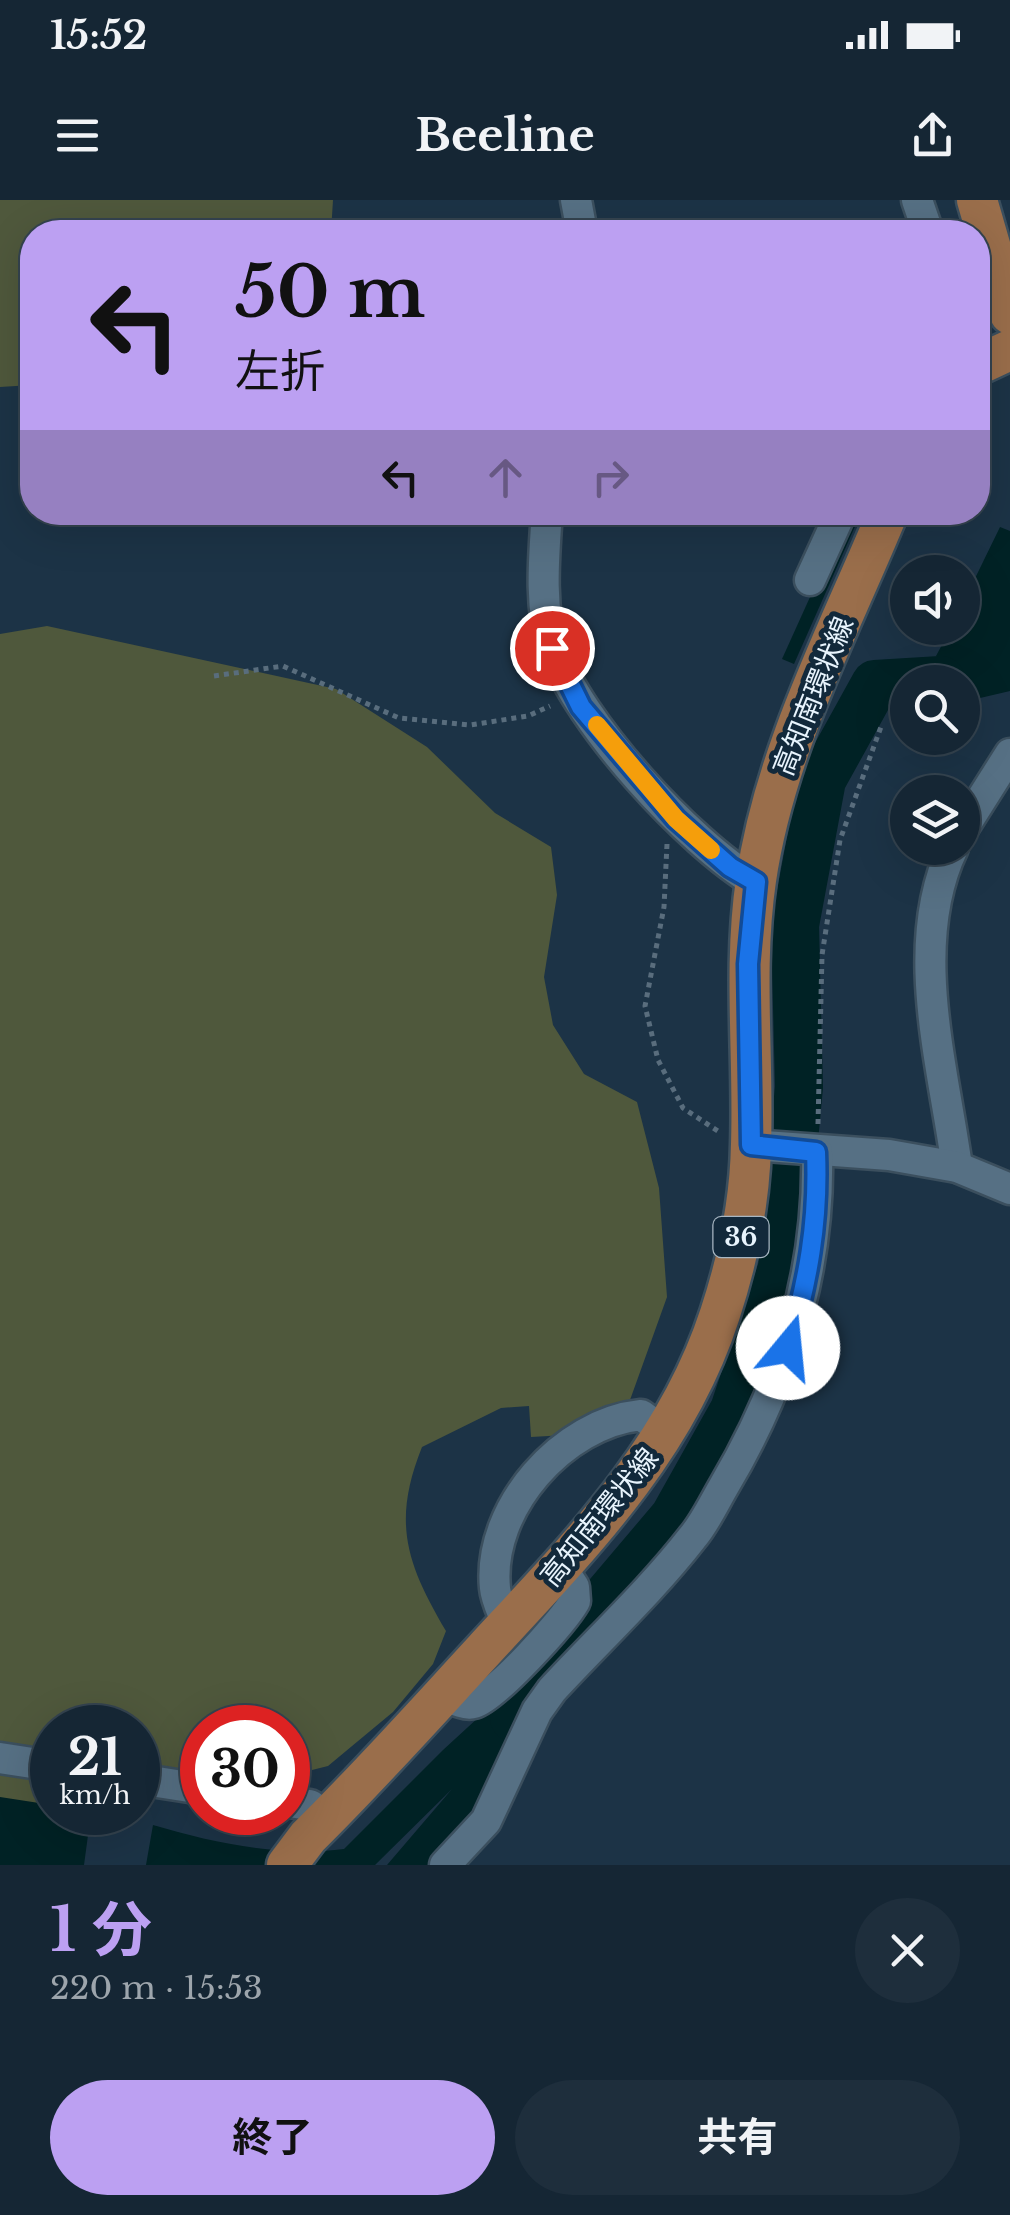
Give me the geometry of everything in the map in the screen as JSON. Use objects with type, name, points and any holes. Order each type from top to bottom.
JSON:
[{"type":"main road","points":[[990,243],[1010,314]]},
{"type":"main road","name":"高知南環状線","points":[[307,1840],[623,1495],[666,1434],[720,1316],[763,1146],[748,964],[767,820],[790,740],[882,525]]},
{"type":"street","points":[[546,525],[544,585],[552,648],[575,695],[676,819],[730,867],[756,882]]},
{"type":"street","points":[[810,580],[835,525]]},
{"type":"street","points":[[980,802],[1010,754]]},
{"type":"street","points":[[945,865],[931,910],[929,959],[957,1167]]},
{"type":"street","points":[[763,1146],[889,1154],[957,1167],[1010,1188]]},
{"type":"street","points":[[444,1694],[464,1704],[477,1702],[537,1676],[694,1537],[746,1449],[778,1380],[808,1285],[818,1196],[816,1152]]},
{"type":"street","points":[[507,1624],[495,1590],[498,1541],[525,1488],[570,1446],[617,1418],[641,1415],[666,1434]]},
{"type":"street","points":[[445,1865],[486,1821],[538,1711],[537,1676],[575,1601],[574,1587],[561,1567]]},
{"type":"street","points":[[0,1758],[30,1763]]},
{"type":"path","points":[[214,676],[283,666],[400,718],[470,725],[528,716],[575,695]]},
{"type":"path","points":[[816,1152],[822,955],[840,840],[882,724]]},
{"type":"path","points":[[676,819],[667,832],[664,907],[644,1006],[658,1060],[683,1108],[728,1138],[763,1146]]},
{"type":"shaded area","points":[[0,200],[333,200],[332,220],[20,220],[20,386],[0,387]]},
{"type":"shaded area","points":[[843,525],[856,525],[794,664],[782,659]]},
{"type":"shaded area","points":[[1000,527],[1010,531],[1010,691],[980,698],[980,665],[942,665],[944,662],[936,656],[942,645],[980,645],[980,568]]},
{"type":"shaded area","points":[[47,626],[336,689],[427,747],[495,813],[551,847],[557,895],[544,977],[553,1025],[584,1074],[637,1102],[659,1188],[667,1297],[630,1400],[566,1435],[531,1437],[529,1406],[501,1408],[422,1447],[407,1498],[408,1542],[421,1584],[446,1631],[433,1664],[393,1712],[328,1766],[310,1770],[310,1705],[180,1705],[180,1792],[160,1788],[160,1705],[30,1705],[30,1759],[0,1757],[0,634]]},
{"type":"shaded area","points":[[890,672],[890,699],[878,699],[879,673]]},
{"type":"shaded area","points":[[541,1660],[559,1670],[476,1817],[428,1865],[387,1865],[452,1789],[375,1865],[146,1865],[151,1835],[160,1835],[160,1827],[180,1835],[247,1847],[344,1849]]},
{"type":"shaded area","points":[[0,1769],[30,1772],[30,1813],[0,1815]]},
{"type":"shaded area","points":[[0,1797],[30,1802],[30,1835],[88,1835],[84,1865],[0,1865]]},
{"type":"waterway","points":[[514,1718],[520,1699],[674,1517],[734,1410],[782,1268],[799,1087],[795,925],[822,780],[875,684],[890,683]]},
{"type":"slow traffic","points":[[597,725],[676,819],[711,850]]},
{"type":"route","points":[[552,648],[581,707],[676,819],[730,867],[756,882],[748,964],[751,1145],[816,1152],[818,1196],[808,1285],[788,1348]]}]
